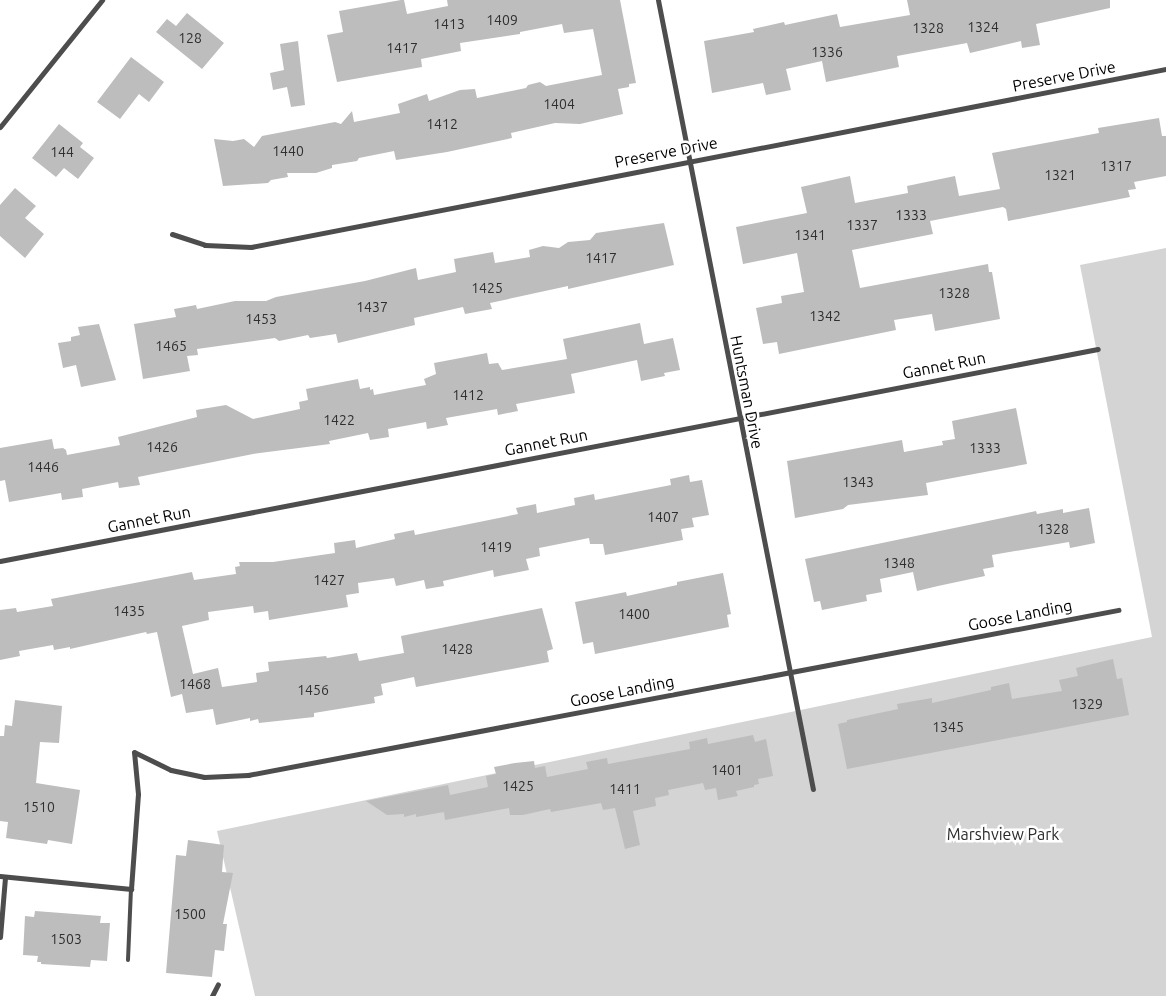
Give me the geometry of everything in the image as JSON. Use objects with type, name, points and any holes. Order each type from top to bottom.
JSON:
[{"type":"street","points":[[0,127],[102,0]]},
{"type":"street","name":"Huntsman Drive","points":[[658,0],[813,790]]},
{"type":"street","name":"Preserve Drive","points":[[172,234],[205,245],[251,246],[1166,69]]},
{"type":"street","name":"Gannet Run","points":[[0,561],[1098,349]]},
{"type":"street","name":"Goose Landing","points":[[131,890],[138,794],[134,752],[171,770],[204,777],[248,775],[1118,610]]},
{"type":"street","points":[[0,937],[2,876],[131,890]]},
{"type":"street","points":[[212,996],[218,984]]},
{"type":"lane","points":[[128,960],[131,890]]},
{"type":"green space","name":"Marshview Park","points":[[1166,248],[1166,996],[255,996],[217,831],[1152,637],[1080,265]]},
{"type":"building","points":[[404,0],[407,14],[448,6],[447,0],[620,0],[636,83],[629,84],[629,87],[618,89],[623,114],[580,124],[555,123],[511,133],[512,138],[447,152],[396,160],[394,151],[359,158],[357,161],[332,165],[332,168],[316,173],[287,173],[288,177],[271,180],[268,183],[223,186],[214,139],[233,141],[244,139],[254,147],[262,136],[335,122],[341,124],[352,111],[354,122],[400,113],[398,104],[427,94],[429,101],[460,90],[475,89],[477,98],[526,88],[528,85],[540,82],[546,86],[602,75],[593,29],[564,33],[562,24],[520,32],[520,34],[460,43],[461,51],[421,59],[422,67],[337,82],[327,35],[343,32],[339,11]]},
{"type":"building","points":[[907,0],[1110,0],[1110,8],[1036,24],[1040,45],[1022,48],[1021,41],[970,53],[967,43],[897,56],[899,67],[826,82],[822,61],[786,69],[791,90],[766,95],[763,83],[712,93],[704,41],[754,32],[753,29],[784,22],[785,25],[837,14],[840,27],[910,15]]},
{"type":"building","points":[[187,13],[224,43],[202,69],[156,32],[167,19],[176,26]]},
{"type":"building","points":[[298,41],[305,105],[291,107],[287,87],[273,90],[270,73],[284,70],[280,44]]},
{"type":"building","points":[[131,57],[164,82],[149,102],[139,94],[120,119],[97,102]]},
{"type":"building","points":[[1159,118],[1162,136],[1166,136],[1166,176],[1134,182],[1136,189],[1128,190],[1130,197],[1008,221],[1006,209],[1003,207],[930,221],[933,234],[852,250],[860,288],[988,264],[989,272],[992,272],[1000,319],[935,331],[932,314],[894,320],[896,330],[779,354],[777,342],[763,344],[756,308],[782,303],[781,296],[804,292],[797,253],[743,264],[736,227],[807,213],[801,187],[850,176],[855,203],[908,193],[907,186],[955,176],[959,196],[1000,189],[992,153],[1099,133],[1098,128]]},
{"type":"building","points":[[59,124],[83,143],[80,147],[94,158],[78,179],[64,168],[56,177],[32,158]]},
{"type":"building","points":[[15,188],[36,206],[25,218],[44,234],[25,258],[0,236],[0,205]]},
{"type":"building","points":[[664,223],[674,265],[568,289],[568,286],[490,303],[492,309],[465,314],[463,307],[414,318],[415,325],[338,343],[336,334],[310,338],[308,335],[279,341],[275,338],[197,349],[198,355],[187,356],[190,371],[143,379],[134,324],[176,317],[174,309],[196,305],[197,309],[235,301],[266,301],[276,297],[365,281],[416,268],[418,280],[456,272],[454,259],[493,252],[495,263],[530,257],[529,250],[543,246],[559,248],[568,242],[590,240],[596,233]]},
{"type":"building","points":[[640,323],[644,344],[673,338],[680,370],[664,373],[665,376],[641,381],[637,360],[571,374],[575,393],[516,404],[518,411],[498,415],[497,409],[446,418],[448,425],[427,429],[426,422],[388,429],[389,437],[370,440],[368,433],[329,441],[330,444],[253,454],[138,477],[140,485],[119,488],[118,482],[82,489],[83,497],[62,500],[61,493],[9,502],[5,480],[0,481],[0,448],[52,439],[54,449],[63,448],[66,450],[67,455],[120,445],[118,437],[197,417],[196,410],[226,405],[253,419],[300,409],[299,402],[308,400],[306,389],[358,379],[360,389],[370,387],[370,390],[373,389],[374,395],[426,385],[424,379],[436,374],[434,363],[487,353],[489,364],[498,363],[502,370],[567,359],[563,339]]},
{"type":"building","points":[[99,324],[116,380],[81,387],[76,365],[63,368],[58,343],[71,341],[71,337],[80,335],[78,327]]},
{"type":"building","points":[[1016,408],[1027,464],[926,483],[928,495],[848,505],[843,509],[795,518],[787,461],[902,440],[904,452],[943,445],[942,441],[955,439],[952,421]]},
{"type":"building","points":[[689,475],[690,482],[702,480],[709,515],[692,518],[694,527],[681,529],[683,540],[605,555],[603,544],[590,544],[589,538],[539,548],[540,556],[526,559],[529,570],[494,577],[493,570],[443,581],[444,586],[426,589],[424,580],[396,586],[394,578],[358,583],[359,593],[346,595],[348,607],[269,620],[268,611],[254,613],[253,606],[208,612],[209,620],[182,626],[193,674],[218,668],[222,687],[257,682],[256,673],[269,671],[268,662],[326,656],[327,658],[357,653],[359,661],[404,653],[401,636],[542,608],[553,649],[547,651],[549,662],[416,687],[414,677],[381,684],[383,695],[374,697],[375,703],[314,713],[314,717],[259,723],[258,719],[250,721],[250,718],[216,725],[213,709],[186,713],[182,694],[171,697],[157,632],[147,634],[146,632],[70,649],[70,647],[54,650],[53,645],[19,651],[20,656],[0,660],[0,610],[16,608],[17,612],[53,606],[51,599],[192,572],[194,580],[236,574],[235,567],[240,566],[239,562],[273,562],[335,553],[334,543],[355,540],[356,548],[395,539],[394,534],[414,530],[415,535],[518,514],[516,508],[536,504],[537,513],[575,505],[574,498],[594,494],[595,500],[671,485],[670,479]]},
{"type":"building","points":[[1089,508],[1095,543],[1070,548],[1069,542],[992,555],[994,567],[983,569],[985,576],[917,591],[913,572],[880,579],[882,592],[866,595],[867,601],[822,610],[820,601],[814,602],[805,559],[1036,511],[1037,514],[1063,509],[1063,513]]},
{"type":"building","points":[[723,573],[731,614],[727,615],[729,627],[595,654],[593,642],[583,644],[575,602],[626,592],[627,596],[677,585],[677,582]]},
{"type":"building","points":[[1113,659],[1117,679],[1122,678],[1129,715],[847,769],[838,724],[847,722],[847,720],[898,709],[897,704],[932,698],[932,703],[991,690],[991,687],[1009,683],[1012,699],[1062,691],[1059,680],[1078,676],[1076,668]]},
{"type":"building","points":[[15,700],[62,706],[59,743],[40,742],[36,783],[80,790],[72,844],[48,840],[47,844],[6,838],[8,822],[0,821],[0,736],[4,736],[5,725],[12,726]]},
{"type":"building","points":[[753,735],[755,742],[766,739],[773,776],[758,779],[759,784],[754,785],[754,787],[736,791],[738,796],[718,800],[716,788],[705,790],[703,783],[668,790],[669,795],[655,798],[656,806],[633,811],[640,845],[625,849],[615,808],[603,810],[601,803],[551,812],[550,809],[523,815],[510,815],[509,808],[445,820],[444,812],[416,817],[416,814],[404,817],[404,814],[387,815],[366,801],[448,785],[450,795],[488,787],[486,776],[496,774],[494,767],[515,763],[534,761],[535,768],[545,766],[547,777],[588,769],[586,762],[607,758],[608,764],[690,749],[689,742],[707,738],[708,744]]},
{"type":"building","points":[[188,840],[224,845],[222,872],[233,873],[223,924],[227,924],[224,951],[215,950],[212,977],[166,973],[176,855],[186,856]]},
{"type":"building","points":[[35,911],[101,916],[100,923],[110,923],[107,961],[91,960],[90,967],[41,964],[41,962],[37,962],[38,956],[23,955],[25,916],[34,917]]}]
